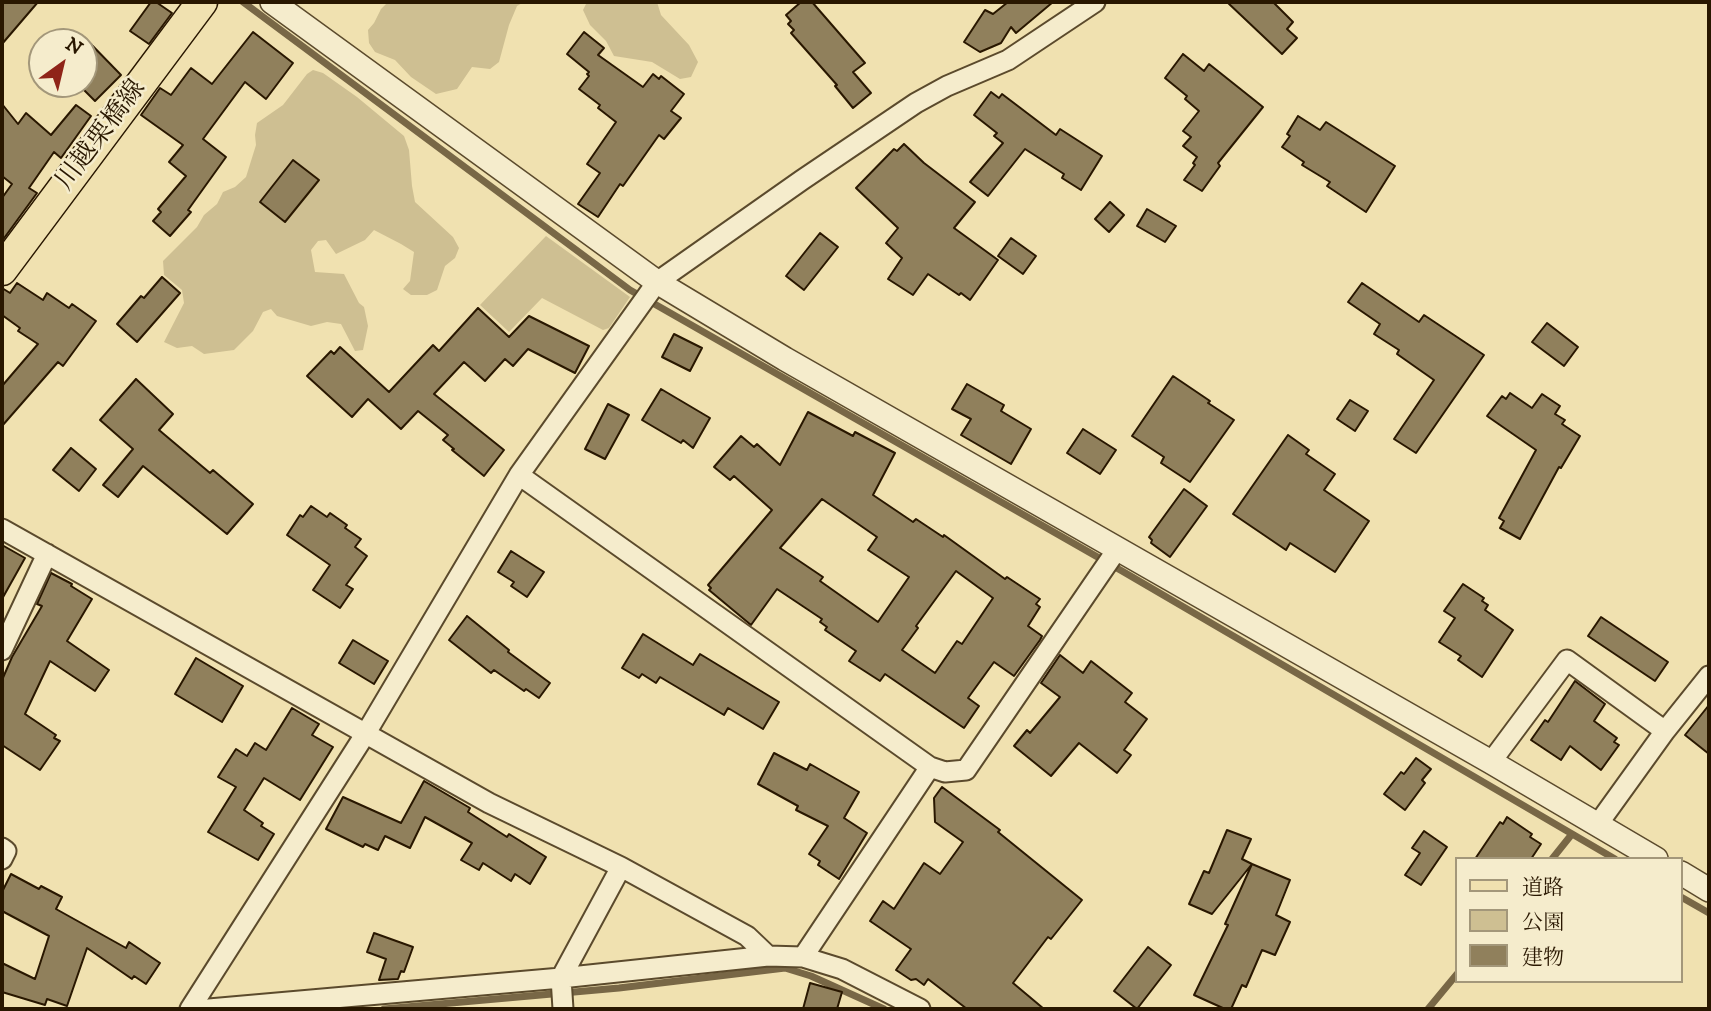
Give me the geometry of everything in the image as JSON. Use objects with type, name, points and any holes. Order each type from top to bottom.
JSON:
[{"type":"main road","name":"川越栗橋線","points":[[2,270],[202,2]]},
{"type":"street","points":[[272,2],[657,282],[785,359],[1653,857]]},
{"type":"street","points":[[190,1009],[366,733],[519,475],[657,282],[916,103],[947,86],[1008,60],[1095,2]]},
{"type":"street","points":[[519,475],[930,767],[945,772],[966,770],[1118,548]]},
{"type":"street","points":[[2,529],[489,803],[621,866],[747,936],[768,956]]},
{"type":"street","points":[[2,650],[47,554]]},
{"type":"street","points":[[1491,762],[1567,660],[1665,731]]},
{"type":"street","points":[[1598,824],[1665,731],[1709,676]]},
{"type":"street","points":[[803,957],[930,767]]},
{"type":"street","points":[[2,848],[5,851],[2,859]]},
{"type":"street","points":[[563,1009],[561,978],[621,866]]},
{"type":"street","points":[[1683,874],[1709,890]]},
{"type":"street","points":[[209,1009],[561,978],[768,956],[803,957],[842,969],[920,1009]]},
{"type":"green space","points":[[388,2],[524,2],[517,6],[509,25],[499,62],[490,69],[472,67],[457,89],[436,94],[411,77],[395,60],[375,52],[369,43],[368,30]]},
{"type":"green space","points":[[587,2],[657,2],[661,15],[689,45],[698,62],[691,77],[680,79],[652,62],[614,56],[606,41],[590,25],[583,10]]},
{"type":"green space","points":[[313,70],[323,73],[357,97],[404,136],[409,150],[415,202],[453,237],[459,248],[455,258],[445,266],[437,290],[427,295],[411,295],[403,289],[410,281],[414,252],[401,244],[374,230],[365,240],[336,254],[326,240],[318,241],[311,250],[315,272],[344,274],[359,303],[364,307],[368,326],[363,350],[355,351],[341,324],[327,322],[311,326],[277,316],[271,309],[263,312],[253,331],[234,350],[204,354],[192,346],[177,348],[164,342],[184,303],[182,290],[164,275],[163,261],[217,204],[223,192],[235,187],[246,177],[256,145],[257,123],[283,105]]},
{"type":"green space","points":[[546,236],[630,297],[609,328],[603,330],[542,298],[509,332],[480,305]]},
{"type":"building","points":[[2,2],[38,2],[2,44]]},
{"type":"building","points":[[151,2],[156,2],[172,13],[149,44],[130,31]]},
{"type":"building","points":[[801,2],[812,2],[865,63],[853,72],[871,93],[853,108],[835,86],[837,85],[791,33],[794,30],[788,24],[791,21],[786,15]]},
{"type":"building","points":[[1008,2],[1053,2],[1016,33],[1011,27],[1001,43],[980,52],[964,42],[985,10],[993,14]]},
{"type":"building","points":[[1227,2],[1273,2],[1293,22],[1287,29],[1297,38],[1282,54]]},
{"type":"building","points":[[253,32],[293,63],[266,99],[245,82],[203,139],[226,157],[188,210],[191,212],[170,236],[153,221],[161,212],[158,209],[186,176],[169,162],[183,145],[141,115],[160,88],[171,95],[191,68],[212,84]]},
{"type":"building","points":[[584,32],[604,48],[598,55],[643,87],[653,74],[659,79],[661,76],[684,94],[671,111],[681,118],[664,139],[659,135],[598,217],[578,204],[600,173],[587,164],[616,122],[579,89],[589,72],[567,54]]},
{"type":"building","points":[[98,51],[121,75],[98,98]]},
{"type":"building","points":[[1183,54],[1204,71],[1209,64],[1263,107],[1218,163],[1220,166],[1202,191],[1184,180],[1195,165],[1193,163],[1197,157],[1183,146],[1191,137],[1183,131],[1199,111],[1185,99],[1187,96],[1165,78]]},
{"type":"building","points":[[991,92],[999,98],[1002,94],[1056,135],[1060,129],[1102,156],[1081,190],[1062,178],[1064,174],[1025,149],[988,196],[970,182],[1003,143],[994,136],[997,133],[974,115]]},
{"type":"building","points":[[2,104],[18,124],[26,113],[51,135],[76,105],[91,116],[61,158],[54,152],[29,188],[37,193],[2,241],[2,198],[12,184],[2,176]]},
{"type":"building","points":[[1298,116],[1320,130],[1326,122],[1395,166],[1366,212],[1327,186],[1330,182],[1302,165],[1304,162],[1282,147]]},
{"type":"building","points":[[904,144],[975,202],[954,228],[998,260],[970,300],[928,274],[913,295],[888,279],[902,258],[886,243],[898,228],[856,188],[894,149],[897,151]]},
{"type":"building","points":[[293,160],[319,180],[285,222],[260,202]]},
{"type":"building","points":[[1110,202],[1124,215],[1109,232],[1095,219]]},
{"type":"building","points":[[1147,209],[1176,226],[1165,242],[1137,226]]},
{"type":"building","points":[[820,233],[838,247],[804,290],[786,276]]},
{"type":"building","points":[[1011,238],[1036,256],[1023,274],[998,256]]},
{"type":"building","points":[[162,277],[180,293],[137,342],[117,324]]},
{"type":"building","points":[[17,283],[43,300],[47,293],[69,308],[72,304],[96,321],[63,366],[58,362],[2,426],[2,386],[38,344],[18,331],[20,328],[2,315],[2,288],[10,293]]},
{"type":"building","points":[[1362,283],[1419,322],[1424,315],[1484,355],[1416,453],[1394,439],[1434,380],[1397,354],[1399,350],[1374,334],[1380,324],[1348,302]]},
{"type":"building","points":[[478,308],[509,337],[529,316],[589,346],[575,373],[528,349],[513,366],[505,359],[485,381],[464,362],[434,394],[504,450],[484,476],[443,440],[448,435],[418,411],[401,429],[368,399],[352,417],[307,376],[331,351],[334,354],[340,347],[389,392],[433,345],[439,351]]},
{"type":"building","points":[[1547,323],[1578,347],[1564,366],[1532,342]]},
{"type":"building","points":[[674,334],[702,348],[690,371],[662,357]]},
{"type":"building","points":[[1173,376],[1234,420],[1190,482],[1161,463],[1164,457],[1132,436]]},
{"type":"building","points":[[136,379],[173,414],[159,430],[210,473],[213,470],[253,504],[227,534],[143,466],[118,497],[103,485],[133,449],[100,420]]},
{"type":"building","points":[[967,384],[1004,405],[1001,411],[1031,429],[1011,464],[961,435],[971,419],[952,409]]},
{"type":"building","points":[[661,389],[710,418],[693,448],[683,440],[681,443],[642,420]]},
{"type":"building","points":[[1510,393],[1532,408],[1542,394],[1560,406],[1555,414],[1565,420],[1562,424],[1580,436],[1561,468],[1559,467],[1520,539],[1500,528],[1504,521],[1499,518],[1536,450],[1487,416],[1502,396],[1506,399]]},
{"type":"building","points":[[1350,400],[1368,411],[1355,431],[1337,419]]},
{"type":"building","points":[[608,404],[629,415],[605,459],[585,449]]},
{"type":"building","points":[[808,412],[853,436],[855,432],[895,453],[873,495],[913,522],[916,519],[943,537],[944,535],[1005,579],[1007,577],[1040,599],[1036,604],[1040,607],[1028,626],[1042,636],[1040,640],[1014,676],[994,662],[968,698],[979,706],[964,728],[885,674],[880,681],[849,661],[856,651],[825,630],[827,627],[820,622],[822,619],[777,589],[751,625],[709,590],[711,588],[708,585],[772,510],[734,476],[730,480],[714,467],[741,436],[754,447],[757,444],[780,465]],"holes":[[[822,499],[877,537],[868,550],[909,577],[878,622],[820,581],[823,577],[780,548]],[[956,571],[993,598],[962,644],[957,641],[935,673],[902,650]]]},
{"type":"building","points":[[1083,429],[1116,450],[1100,474],[1067,453]]},
{"type":"building","points":[[1288,435],[1309,450],[1306,454],[1335,474],[1324,490],[1369,521],[1335,572],[1290,543],[1286,550],[1233,514]]},
{"type":"building","points":[[71,448],[96,469],[79,491],[53,470]]},
{"type":"building","points":[[1184,489],[1207,506],[1170,557],[1151,543],[1149,537]]},
{"type":"building","points":[[311,506],[327,517],[330,513],[347,525],[345,528],[361,539],[355,547],[367,556],[346,585],[353,589],[340,608],[313,590],[330,565],[287,535],[300,515],[303,517]]},
{"type":"building","points":[[2,545],[25,558],[2,599]]},
{"type":"building","points":[[511,551],[544,572],[527,597],[511,586],[514,582],[498,572]]},
{"type":"building","points":[[51,573],[92,599],[67,641],[109,670],[95,691],[50,661],[25,714],[56,735],[54,738],[60,741],[40,770],[2,745],[2,680],[12,657],[42,606],[37,604]]},
{"type":"building","points":[[1463,584],[1484,598],[1482,601],[1488,605],[1485,610],[1513,630],[1482,677],[1458,660],[1461,656],[1439,642],[1455,618],[1444,611]]},
{"type":"building","points":[[467,616],[509,650],[508,652],[550,683],[539,698],[494,670],[491,673],[449,640]]},
{"type":"building","points":[[1601,617],[1668,662],[1655,681],[1588,636]]},
{"type":"building","points":[[643,634],[693,665],[700,654],[779,702],[763,729],[728,708],[724,715],[660,677],[656,683],[642,674],[639,678],[622,668]]},
{"type":"building","points":[[353,640],[388,661],[374,684],[339,663]]},
{"type":"building","points":[[1060,655],[1083,673],[1091,661],[1132,693],[1125,702],[1147,719],[1124,750],[1131,755],[1117,773],[1079,743],[1051,776],[1014,746],[1027,730],[1030,733],[1060,697],[1041,683]]},
{"type":"building","points":[[196,658],[243,686],[222,722],[175,694]]},
{"type":"building","points":[[1575,681],[1605,704],[1594,721],[1617,738],[1614,742],[1619,745],[1601,770],[1570,746],[1561,760],[1531,740],[1545,720],[1548,722]]},
{"type":"building","points":[[1709,705],[1709,754],[1685,735]]},
{"type":"building","points":[[292,708],[319,724],[312,735],[333,747],[300,800],[264,778],[244,810],[274,834],[258,860],[208,832],[236,787],[218,777],[236,749],[247,756],[255,743],[266,750]]},
{"type":"building","points":[[774,753],[807,770],[810,764],[859,792],[844,818],[867,833],[839,879],[818,865],[820,861],[809,854],[828,826],[796,810],[798,806],[758,784]]},
{"type":"building","points":[[1416,758],[1431,769],[1422,780],[1425,783],[1405,810],[1384,794]]},
{"type":"building","points":[[424,781],[470,808],[468,812],[507,837],[509,834],[546,857],[530,884],[515,874],[511,881],[483,863],[479,870],[461,860],[472,843],[425,817],[410,848],[385,836],[378,850],[365,844],[363,847],[326,829],[343,797],[401,823]]},
{"type":"building","points":[[942,787],[1000,830],[998,832],[1082,900],[1051,939],[1048,937],[1013,983],[1044,1009],[967,1009],[928,979],[924,985],[896,970],[911,949],[870,921],[883,901],[894,909],[924,863],[940,874],[963,842],[935,822],[934,798]]},
{"type":"building","points":[[1507,817],[1532,834],[1530,837],[1541,844],[1532,857],[1476,857],[1500,822],[1503,824]]},
{"type":"building","points":[[1227,830],[1251,839],[1242,859],[1252,864],[1212,914],[1189,904],[1204,871],[1209,873]]},
{"type":"building","points":[[1424,831],[1447,847],[1421,885],[1405,875],[1420,853],[1412,848]]},
{"type":"building","points":[[1252,864],[1290,880],[1276,915],[1290,922],[1275,955],[1262,950],[1246,987],[1242,985],[1231,1009],[1225,1009],[1194,995],[1228,925],[1225,924]]},
{"type":"building","points":[[11,874],[39,889],[41,886],[62,897],[56,909],[126,948],[129,942],[160,963],[146,984],[134,976],[132,979],[87,948],[67,1006],[47,999],[45,1005],[2,992],[2,963],[35,979],[49,936],[2,911],[2,892]]},
{"type":"building","points":[[374,933],[413,947],[404,972],[401,971],[398,979],[379,980],[386,959],[367,952]]},
{"type":"building","points":[[1148,947],[1171,965],[1137,1009],[1114,991]]},
{"type":"building","points":[[810,983],[842,992],[837,1009],[803,1009]]},
{"type":"waterway","points":[[243,2],[630,290],[1122,571],[1612,857]]},
{"type":"waterway","points":[[1554,857],[1572,834]]},
{"type":"waterway","points":[[1683,898],[1709,913]]},
{"type":"waterway","points":[[384,1009],[619,988],[785,968],[811,976],[884,1009]]},
{"type":"waterway","points":[[1428,1009],[1456,975]]}]
